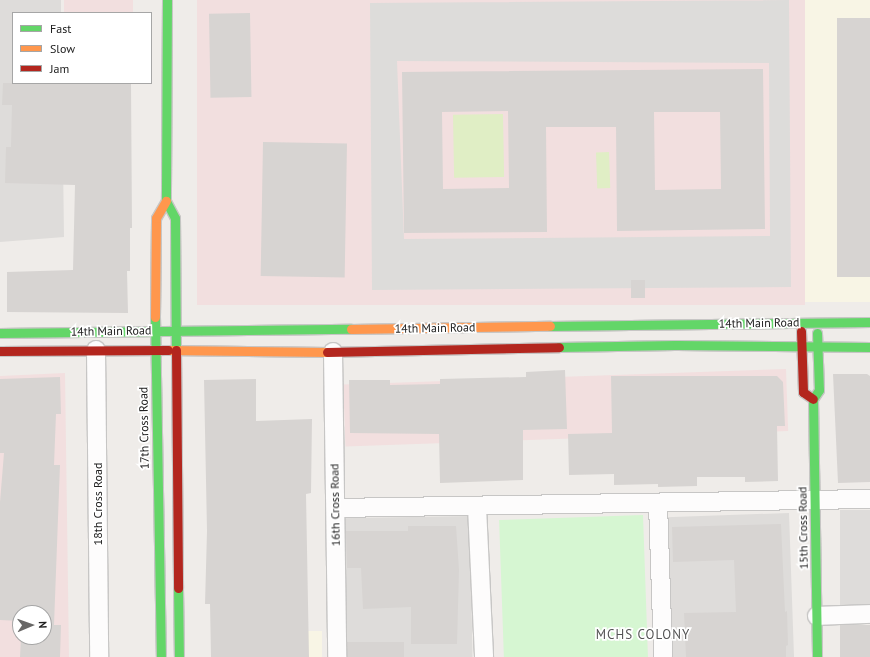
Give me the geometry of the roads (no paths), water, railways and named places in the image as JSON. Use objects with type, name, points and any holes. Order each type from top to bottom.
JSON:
[{"type":"main road","name":"17th Cross Road","points":[[167,0],[166,201],[175,218],[179,657]]},
{"type":"main road","name":"17th Cross Road","points":[[160,657],[155,351],[156,218],[166,201]]},
{"type":"main road","points":[[800,322],[803,392],[813,398]]},
{"type":"main road","name":"15th Cross Road","points":[[817,322],[819,390],[813,398],[817,657]]},
{"type":"main road","name":"14th Main Road","points":[[0,333],[156,330],[376,330],[870,322]]},
{"type":"main road","name":"14th Main Road","points":[[0,351],[176,350],[333,352],[677,345],[870,347]]},
{"type":"street","name":"18th Cross Road","points":[[96,350],[99,657]]},
{"type":"street","name":"16th Cross Road","points":[[333,352],[337,657]]},
{"type":"street","points":[[336,508],[477,507],[870,499]]},
{"type":"street","points":[[658,503],[663,657]]},
{"type":"street","points":[[477,507],[484,657]]},
{"type":"street","points":[[817,616],[870,614]]},
{"type":"district","name":"MCHS COLONY","points":[[643,635]]}]
